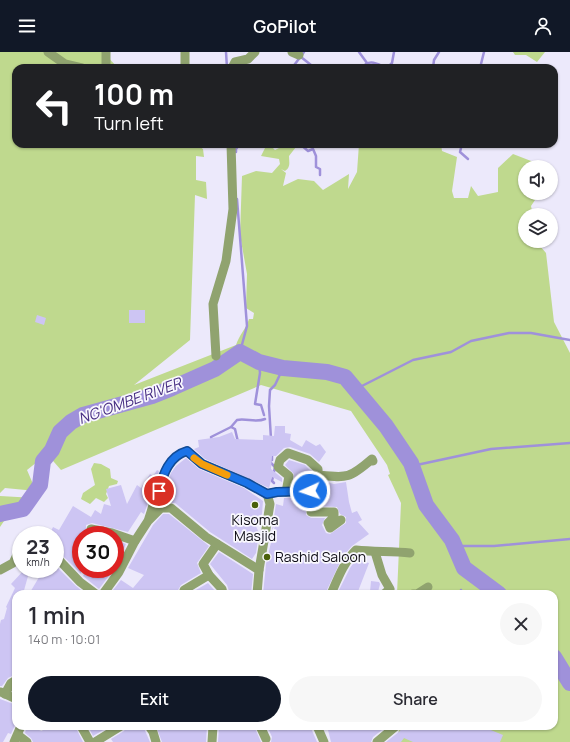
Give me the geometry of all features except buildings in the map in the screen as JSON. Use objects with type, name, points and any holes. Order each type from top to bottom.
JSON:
[{"type":"street","points":[[106,52],[106,64]]},
{"type":"street","points":[[185,52],[185,64]]},
{"type":"street","points":[[234,64],[235,62],[248,59],[255,52]]},
{"type":"street","points":[[53,53],[65,64]]},
{"type":"street","points":[[216,356],[214,304],[226,261],[233,209],[231,148]]},
{"type":"street","points":[[148,521],[162,480],[171,460],[178,454],[187,451],[202,464],[247,483],[267,494],[310,491]]},
{"type":"street","points":[[286,492],[288,476],[278,467],[280,460],[288,453],[308,460],[318,469],[318,475],[310,491],[312,492],[311,512],[334,512],[334,517],[328,523],[330,528],[341,520]]},
{"type":"street","points":[[318,475],[342,478],[354,474],[372,459],[373,461]]},
{"type":"street","points":[[257,590],[259,570],[270,504],[267,494]]},
{"type":"street","points":[[106,590],[119,572],[135,541],[148,521],[161,508],[171,508],[206,537],[259,570]]},
{"type":"street","points":[[124,537],[135,541]]},
{"type":"street","points":[[217,544],[203,564],[209,575],[222,590]]},
{"type":"street","points":[[333,590],[341,570],[349,557],[356,550],[375,552],[383,550],[410,553]]},
{"type":"street","points":[[375,552],[382,575],[390,589],[389,590]]},
{"type":"street","points":[[0,570],[12,563]]},
{"type":"street","points":[[64,565],[80,582],[91,590]]},
{"type":"street","points":[[184,590],[209,575]]},
{"type":"street","points":[[423,590],[428,587]]},
{"type":"street","points":[[12,682],[2,693],[12,697]]},
{"type":"street","points":[[83,730],[90,742]]},
{"type":"street","points":[[95,742],[114,730]]},
{"type":"street","points":[[151,730],[156,742]]},
{"type":"street","points":[[212,742],[213,730]]},
{"type":"street","points":[[262,730],[266,739]]},
{"type":"street","points":[[319,730],[324,742]]},
{"type":"street","points":[[377,742],[386,737],[392,730]]},
{"type":"street","points":[[16,739],[27,742]]},
{"type":"green space","points":[[0,52],[103,52],[114,64],[12,64],[12,148],[203,149],[204,157],[196,156],[196,180],[206,182],[207,199],[195,195],[190,340],[134,385],[236,345],[249,319],[253,319],[254,313],[246,308],[247,274],[240,235],[242,176],[256,171],[272,173],[280,164],[279,159],[261,156],[265,148],[273,148],[275,150],[279,148],[295,148],[289,156],[288,168],[285,171],[281,169],[286,173],[283,186],[298,179],[314,181],[323,190],[349,174],[348,189],[357,172],[359,148],[442,148],[442,151],[457,157],[452,191],[454,198],[468,198],[471,186],[478,196],[498,192],[498,168],[513,154],[528,160],[518,160],[518,200],[535,200],[531,206],[531,208],[518,208],[518,248],[542,248],[546,253],[554,322],[570,353],[570,742],[396,742],[399,730],[558,730],[558,590],[397,590],[401,503],[388,475],[390,474],[387,465],[351,411],[261,385],[61,470],[47,454],[27,470],[36,491],[5,488],[0,493]]},
{"type":"green space","points":[[513,52],[545,52],[537,62],[526,55],[515,55]]},
{"type":"green space","points":[[94,463],[101,464],[110,469],[111,478],[118,481],[117,484],[109,486],[106,494],[108,498],[104,502],[96,498],[90,504],[81,499],[83,493],[95,485],[91,469]]},
{"type":"green space","points":[[0,496],[35,498],[6,518],[0,527]]},
{"type":"waterway","points":[[226,52],[227,64]]},
{"type":"waterway","points":[[295,64],[304,52]]},
{"type":"waterway","points":[[359,52],[367,63]]},
{"type":"waterway","points":[[391,64],[394,52]]},
{"type":"waterway","points":[[434,64],[434,60],[439,52]]},
{"type":"waterway","points":[[481,64],[484,52]]},
{"type":"waterway","points":[[301,57],[310,64]]},
{"type":"waterway","points":[[366,64],[377,64]]},
{"type":"waterway","points":[[236,152],[237,148]]},
{"type":"waterway","points":[[305,148],[308,151],[313,149],[316,156],[316,167],[320,169],[320,175]]},
{"type":"waterway","points":[[461,148],[460,152],[468,159]]},
{"type":"waterway","points":[[237,199],[247,326],[240,352]]},
{"type":"waterway","points":[[356,389],[413,360],[451,352],[471,341],[509,333],[531,333],[570,340]]},
{"type":"waterway","name":"NG'OMBE RIVER","points":[[0,514],[23,509],[40,485],[43,461],[52,450],[60,432],[71,422],[83,415],[152,396],[172,388],[215,369],[240,352],[259,362],[283,368],[327,372],[345,377],[386,426],[411,463],[426,505],[452,540],[464,568],[494,590]]},
{"type":"waterway","points":[[259,362],[260,373],[255,404],[261,405],[264,415]]},
{"type":"waterway","points":[[271,439],[269,406],[270,390],[275,385],[283,368]]},
{"type":"waterway","points":[[238,442],[235,429],[231,427],[237,420],[258,421],[265,419]]},
{"type":"waterway","points":[[212,441],[211,437],[231,427]]},
{"type":"waterway","points":[[412,466],[491,449],[570,443]]},
{"type":"waterway","points":[[272,454],[272,460],[268,460],[275,467],[272,481],[274,483]]},
{"type":"waterway","points":[[455,546],[494,546],[570,539]]},
{"type":"waterway","name":"NG'OMBE RIVER","points":[[558,664],[570,683]]},
{"type":"slow traffic","points":[[194,458],[202,464],[227,475]]},
{"type":"place","name":"Kisoma Masjid","points":[[255,505]]},
{"type":"place","name":"Rashid Saloon","points":[[267,557]]},
{"type":"route","points":[[159,491],[171,460],[178,454],[187,451],[202,464],[247,483],[267,494],[277,492],[310,491]]}]
